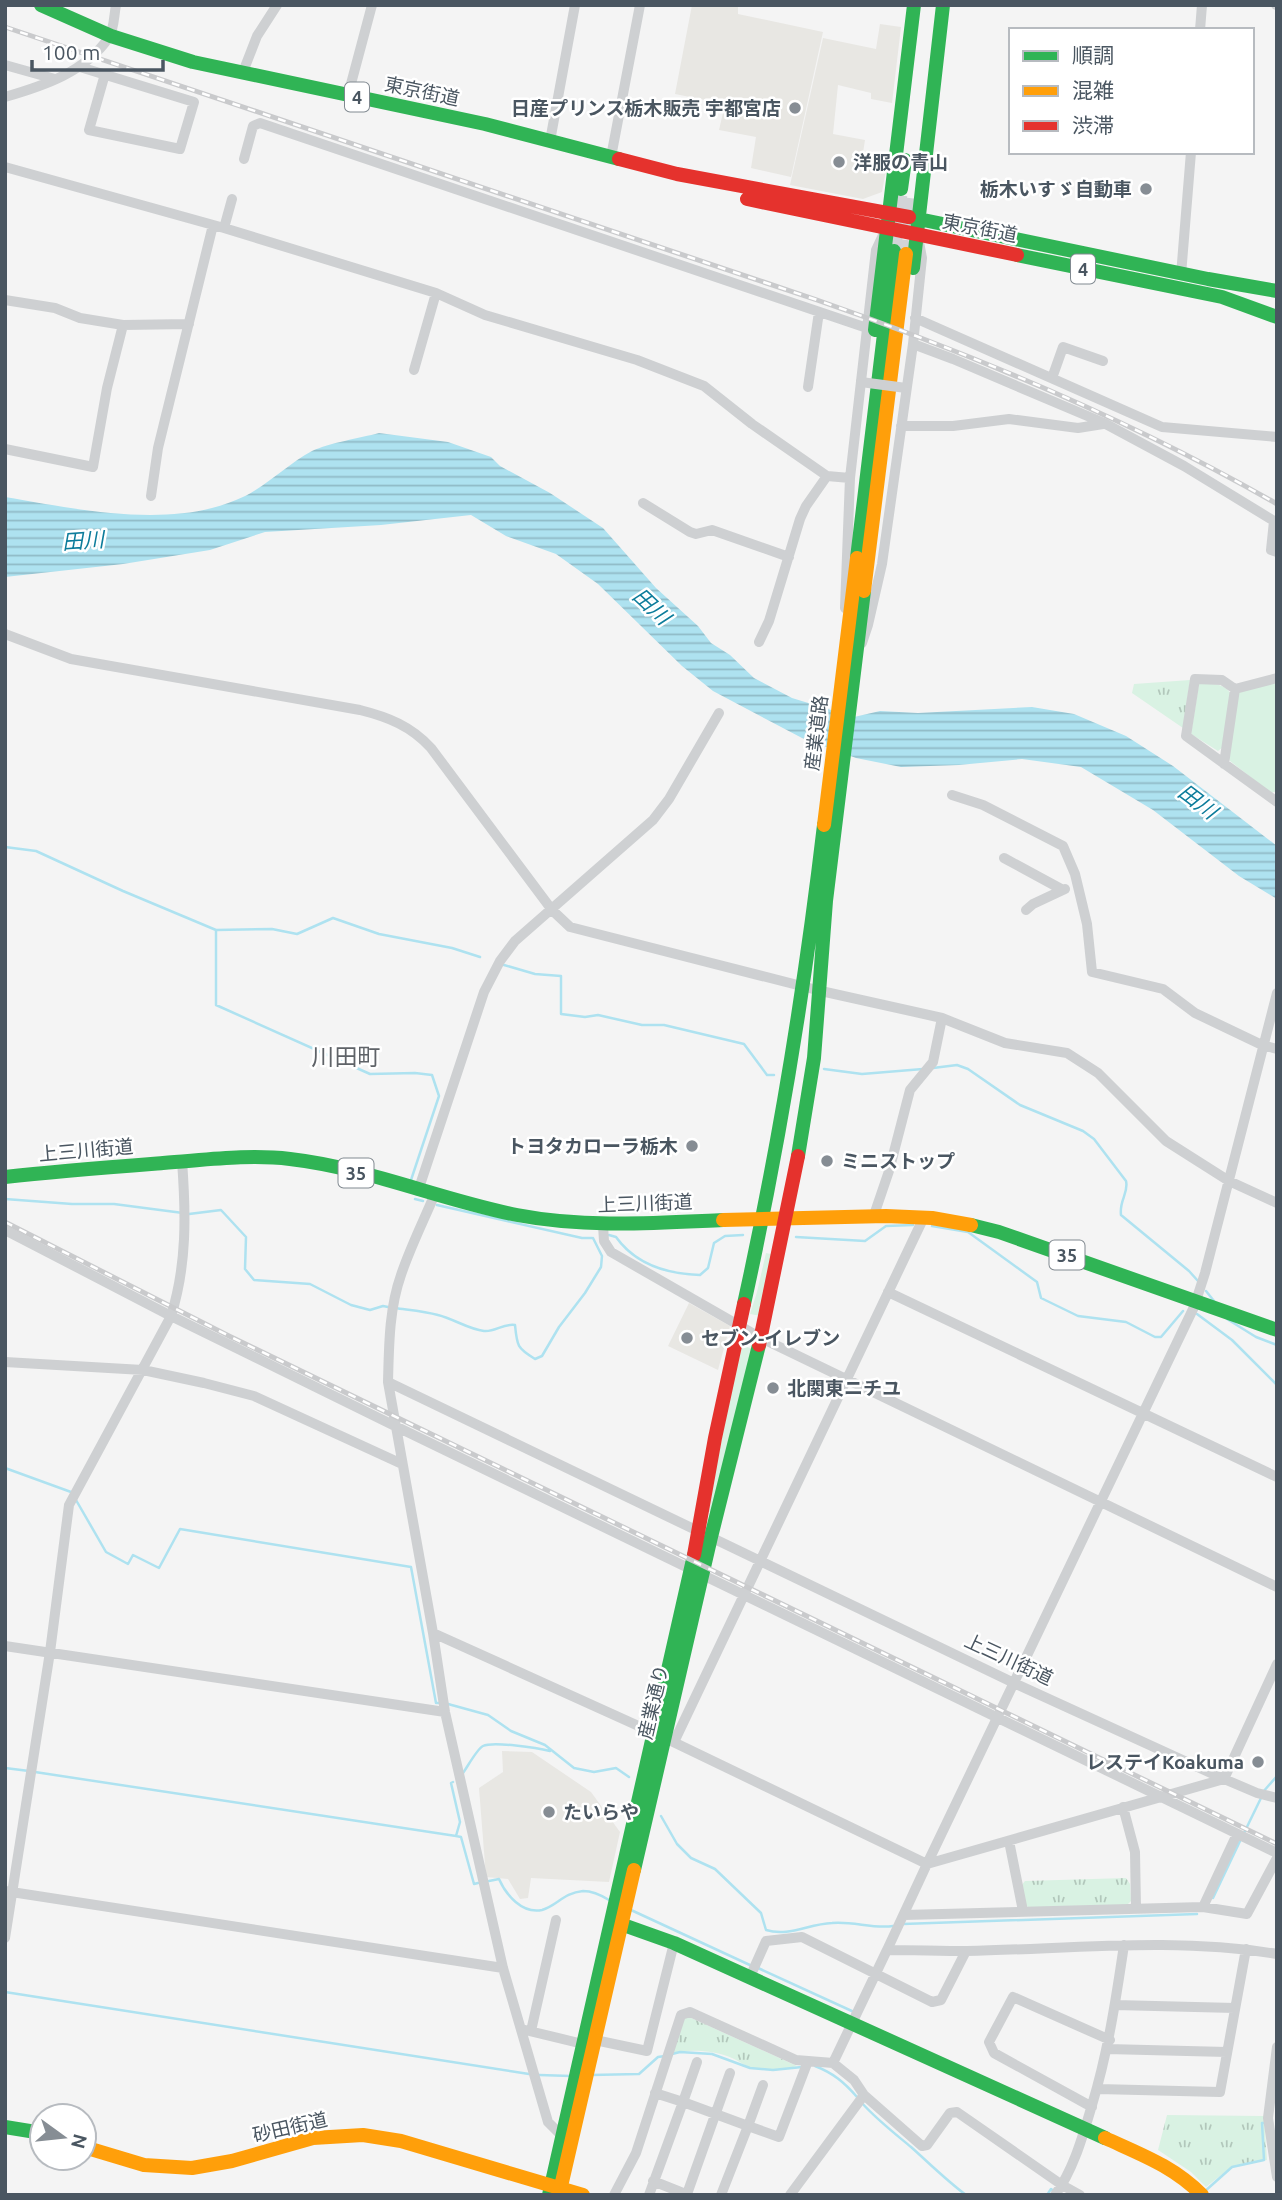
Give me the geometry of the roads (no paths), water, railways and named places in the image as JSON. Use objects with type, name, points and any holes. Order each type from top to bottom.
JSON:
[{"type":"main road","name":"東京街道","points":[[41,5],[111,36],[184,59],[485,124],[677,174],[920,219],[1277,291]]},
{"type":"main road","points":[[865,541],[861,457],[914,5]]},
{"type":"main road","points":[[923,5],[907,191],[934,5]]},
{"type":"main road","points":[[865,541],[888,460],[918,236],[943,5]]},
{"type":"main road","name":"東京街道","points":[[677,174],[759,203],[1222,297],[1277,317]]},
{"type":"main road","name":"産業道路","points":[[763,1219],[837,766],[900,252]]},
{"type":"main road","name":"4","points":[[1208,279],[1277,308]]},
{"type":"main road","name":"産業道路","points":[[787,1219],[811,1079],[821,991],[837,766]]},
{"type":"main road","name":"上三川街道","points":[[5,1177],[242,1157],[295,1160],[334,1168],[519,1217],[603,1225],[874,1215],[961,1221],[985,1227],[1277,1330]]},
{"type":"main road","name":"産業通り","points":[[705,1534],[715,1438],[763,1219]]},
{"type":"main road","name":"産業通り","points":[[555,2191],[616,1922],[664,1737],[705,1534],[761,1338],[787,1219]]},
{"type":"main road","points":[[616,1922],[674,1943],[1168,2167],[1185,2178],[1202,2195]]},
{"type":"main road","name":"産業通り","points":[[555,2191],[562,2136],[589,2042]]},
{"type":"main road","points":[[5,2127],[28,2131]]},
{"type":"main road","name":"砂田街道","points":[[98,2151],[144,2165],[192,2168],[232,2161],[313,2138],[363,2135],[401,2141],[555,2191],[583,2195]]},
{"type":"street","points":[[5,97],[33,89],[80,67],[111,36],[116,5]]},
{"type":"street","points":[[243,72],[257,36],[277,5]]},
{"type":"street","points":[[348,95],[372,5]]},
{"type":"street","points":[[550,141],[575,5]]},
{"type":"street","points":[[611,157],[640,5]]},
{"type":"street","points":[[1200,28],[1202,5]]},
{"type":"street","points":[[5,65],[55,79]]},
{"type":"street","points":[[80,67],[194,102],[180,149],[89,130],[105,75]]},
{"type":"street","points":[[243,159],[253,126],[260,123],[867,328]]},
{"type":"street","points":[[1179,288],[1191,154]]},
{"type":"street","points":[[5,167],[219,226],[436,293],[485,315],[637,360],[699,383],[827,476],[850,478]]},
{"type":"street","points":[[151,496],[158,448],[189,324],[219,226],[232,199]]},
{"type":"street","points":[[849,663],[850,478],[876,250],[886,229]]},
{"type":"street","points":[[849,663],[868,625],[882,564],[913,344],[922,258],[918,236]]},
{"type":"street","points":[[414,370],[436,293]]},
{"type":"street","points":[[5,300],[55,308],[80,318],[123,325],[189,324]]},
{"type":"street","points":[[808,387],[819,312]]},
{"type":"street","points":[[915,318],[1162,428],[1277,437]]},
{"type":"street","points":[[5,449],[93,467],[107,388],[123,325]]},
{"type":"street","points":[[913,344],[1105,424],[1184,466],[1274,521],[1272,550],[1277,552]]},
{"type":"street","points":[[1052,377],[1063,347],[1103,361]]},
{"type":"street","points":[[861,382],[906,388]]},
{"type":"street","points":[[901,426],[953,426],[1009,419],[1078,428],[1105,424]]},
{"type":"street","points":[[759,642],[769,621],[806,506],[827,476]]},
{"type":"street","points":[[643,503],[690,532],[696,534],[712,530],[789,558]]},
{"type":"street","points":[[5,634],[71,659],[360,710],[398,722],[421,737],[440,758],[552,910],[570,927],[821,991],[942,1018],[1004,1042],[1067,1053],[1098,1073],[1166,1141],[1229,1181],[1277,1203]]},
{"type":"street","points":[[1277,678],[1236,689],[1222,680],[1195,679],[1186,736],[1277,802]]},
{"type":"street","points":[[1224,764],[1236,689]]},
{"type":"street","points":[[418,1191],[484,992],[493,974],[515,941],[653,820],[670,799],[719,713]]},
{"type":"street","points":[[952,795],[983,805],[1063,846],[1077,883],[1087,924],[1092,972],[1163,989],[1195,1013],[1262,1045],[1277,1049]]},
{"type":"street","points":[[1004,858],[1063,890]]},
{"type":"street","points":[[1026,911],[1033,904],[1077,883]]},
{"type":"street","points":[[832,2063],[1196,1301],[1277,993]]},
{"type":"street","points":[[874,1215],[889,1171],[910,1090],[933,1062],[942,1018]]},
{"type":"street","points":[[5,1938],[9,1892],[32,1772],[69,1505],[143,1370],[171,1315],[179,1291],[185,1243],[183,1161]]},
{"type":"street","points":[[435,1196],[401,1275],[395,1298],[388,1382],[445,1712],[503,1969],[526,2030],[548,2122],[562,2136]]},
{"type":"street","points":[[664,1737],[744,1594],[923,1217]]},
{"type":"street","points":[[603,1225],[604,1241],[611,1252],[761,1338],[1277,1587]]},
{"type":"street","points":[[5,1230],[395,1426],[1161,1796],[1277,1856],[1247,1914],[1203,1907],[904,1914]]},
{"type":"street","points":[[888,1293],[1277,1477]]},
{"type":"street","points":[[5,1362],[143,1370],[254,1396],[402,1464]]},
{"type":"street","name":"上三川街道","points":[[388,1382],[1014,1684],[1224,1779],[1277,1798]]},
{"type":"street","points":[[433,1633],[664,1737],[927,1864],[1224,1779],[1277,1664]]},
{"type":"street","points":[[5,1646],[445,1712]]},
{"type":"street","points":[[1123,1808],[1135,1852],[1136,1908]]},
{"type":"street","points":[[1203,1907],[1237,1834]]},
{"type":"street","points":[[1009,1841],[1023,1911]]},
{"type":"street","points":[[9,1892],[503,1969]]},
{"type":"street","points":[[526,2030],[556,1920]]},
{"type":"street","points":[[750,1978],[766,1941],[802,1937],[933,2002],[941,2000],[966,1951]]},
{"type":"street","points":[[526,2030],[647,2051],[674,1943]]},
{"type":"street","points":[[887,1950],[966,1951],[1124,1945],[1246,1949],[1277,1954]]},
{"type":"street","points":[[1059,2190],[1086,2129],[1098,2089],[1124,1945]]},
{"type":"street","points":[[1098,2089],[1220,2092],[1246,1949]]},
{"type":"street","points":[[1092,2107],[993,2053],[989,2042],[1013,1997],[1108,2045],[1227,2052]]},
{"type":"street","points":[[1115,2005],[1235,2008]]},
{"type":"street","points":[[614,2195],[636,2153],[681,2015],[690,2012],[796,2060],[832,2063],[855,2080],[864,2095],[922,2147],[927,2145],[950,2113],[957,2112],[1059,2190],[1080,2195]]},
{"type":"street","points":[[1277,2047],[1273,2118],[1277,2177]]},
{"type":"street","points":[[655,2093],[779,2137],[808,2061]]},
{"type":"street","points":[[649,2195],[697,2062]]},
{"type":"street","points":[[653,2182],[687,2194],[730,2073]]},
{"type":"street","points":[[721,2195],[763,2085]]},
{"type":"street","points":[[790,2195],[864,2095]]},
{"type":"water","name":"田川","points":[[379,433],[448,442],[491,457],[500,466],[550,493],[603,528],[656,588],[698,626],[711,643],[730,655],[754,678],[792,698],[854,717],[880,711],[918,713],[1032,707],[1074,714],[1126,736],[1173,766],[1277,846],[1277,899],[1239,876],[1153,810],[1081,767],[1022,759],[901,767],[856,758],[802,738],[713,691],[682,666],[598,584],[556,554],[506,536],[471,515],[381,525],[265,532],[210,550],[123,564],[5,577],[5,497],[122,514],[152,515],[209,509],[246,495],[312,451]]},
{"type":"waterway","points":[[5,847],[36,851],[216,930],[216,1005],[370,1074],[432,1075],[439,1096],[411,1180]]},
{"type":"waterway","points":[[216,930],[272,929],[297,934],[333,918],[379,934],[452,948],[480,957]]},
{"type":"waterway","points":[[504,965],[535,974],[561,976],[561,1014],[585,1017],[598,1015],[642,1025],[664,1025],[744,1044],[767,1075],[774,1075]]},
{"type":"waterway","points":[[933,1068],[957,1065],[968,1069],[1020,1105],[1083,1131],[1094,1139],[1126,1181],[1121,1215],[1198,1281]]},
{"type":"waterway","points":[[824,1069],[862,1074],[923,1069]]},
{"type":"waterway","points":[[5,1199],[114,1204],[183,1213]]},
{"type":"waterway","points":[[415,1199],[423,1201]]},
{"type":"waterway","points":[[437,1205],[592,1238]]},
{"type":"waterway","points":[[189,1214],[221,1210],[246,1237],[245,1269],[254,1280],[310,1284],[351,1305],[370,1310],[388,1307]]},
{"type":"waterway","points":[[796,1237],[865,1241],[886,1226],[913,1225]]},
{"type":"waterway","points":[[932,1226],[968,1232],[1037,1282],[1041,1298],[1078,1316],[1126,1322],[1155,1337],[1161,1337],[1183,1311]]},
{"type":"waterway","points":[[609,1235],[616,1237],[633,1255],[653,1266],[676,1273],[700,1275],[708,1268],[714,1243],[725,1236],[743,1235]]},
{"type":"waterway","points":[[395,1308],[438,1315],[484,1331],[515,1325],[519,1346],[535,1359],[542,1356],[601,1267],[602,1256],[593,1238]]},
{"type":"waterway","points":[[1206,1291],[1214,1301]]},
{"type":"waterway","points":[[1197,1314],[1232,1340],[1277,1385]]},
{"type":"waterway","points":[[1227,1319],[1256,1337],[1277,1345]]},
{"type":"waterway","points":[[5,1468],[71,1492]]},
{"type":"waterway","points":[[76,1500],[106,1552],[128,1564],[133,1555],[159,1568],[180,1529],[411,1567],[436,1703],[441,1703]]},
{"type":"waterway","points":[[448,1704],[488,1715],[511,1731],[545,1745],[574,1768],[594,1772],[616,1768],[629,1777]]},
{"type":"waterway","points":[[463,1773],[483,1746],[496,1744],[550,1751]]},
{"type":"waterway","points":[[5,1768],[29,1771]]},
{"type":"waterway","points":[[35,1772],[456,1836],[460,1822],[451,1783],[453,1782]]},
{"type":"waterway","points":[[1263,1792],[1277,1776]]},
{"type":"waterway","points":[[1244,1833],[1261,1798]]},
{"type":"waterway","points":[[661,1816],[677,1844],[691,1858],[715,1869],[761,1913],[766,1930],[783,1932],[840,1923],[893,1926]]},
{"type":"waterway","points":[[456,1836],[461,1837],[474,1884],[478,1883]]},
{"type":"waterway","points":[[1213,1898],[1241,1839]]},
{"type":"waterway","points":[[489,1881],[499,1879],[516,1902],[528,1909],[542,1910],[570,1894],[583,1891],[609,1900]]},
{"type":"waterway","points":[[631,1910],[752,1966]]},
{"type":"waterway","points":[[903,1924],[1197,1914]]},
{"type":"waterway","points":[[758,1968],[854,2012]]},
{"type":"waterway","points":[[5,1992],[529,2074]]},
{"type":"waterway","points":[[672,2054],[712,2054],[750,2068],[773,2070],[802,2067]]},
{"type":"waterway","points":[[591,2075],[639,2074],[658,2057],[665,2056]]},
{"type":"waterway","points":[[815,2066],[838,2078],[857,2097]]},
{"type":"waterway","points":[[539,2075],[571,2076]]},
{"type":"waterway","points":[[861,2102],[966,2195]]},
{"type":"waterway","points":[[1204,2192],[1232,2167],[1264,2160],[1262,2123],[1266,2123]]},
{"type":"waterway","points":[[1047,2195],[1051,2189],[1054,2191]]},
{"type":"tunnel","points":[[894,251],[901,189]]},
{"type":"tunnel","points":[[906,254],[913,193]]},
{"type":"railway","points":[[5,27],[817,300],[935,343],[1109,417],[1166,444],[1277,504]]},
{"type":"railway","points":[[5,1222],[229,1336],[1277,1844]]},
{"type":"place","name":"日産プリンス栃木販売 宇都宮店","points":[[795,108]]},
{"type":"place","name":"洋服の青山","points":[[839,162]]},
{"type":"place","name":"栃木いすゞ自動車","points":[[1146,189]]},
{"type":"place","name":"トヨタカローラ栃木","points":[[692,1146]]},
{"type":"place","name":"ミニストップ","points":[[827,1161]]},
{"type":"place","name":"セブン-イレブン","points":[[687,1338]]},
{"type":"place","name":"北関東ニチユ","points":[[773,1388]]},
{"type":"place","name":"レステイKoakuma","points":[[1258,1762]]},
{"type":"place","name":"たいらや","points":[[549,1812]]},
{"type":"district","name":"川田町","points":[[346,1056]]}]
